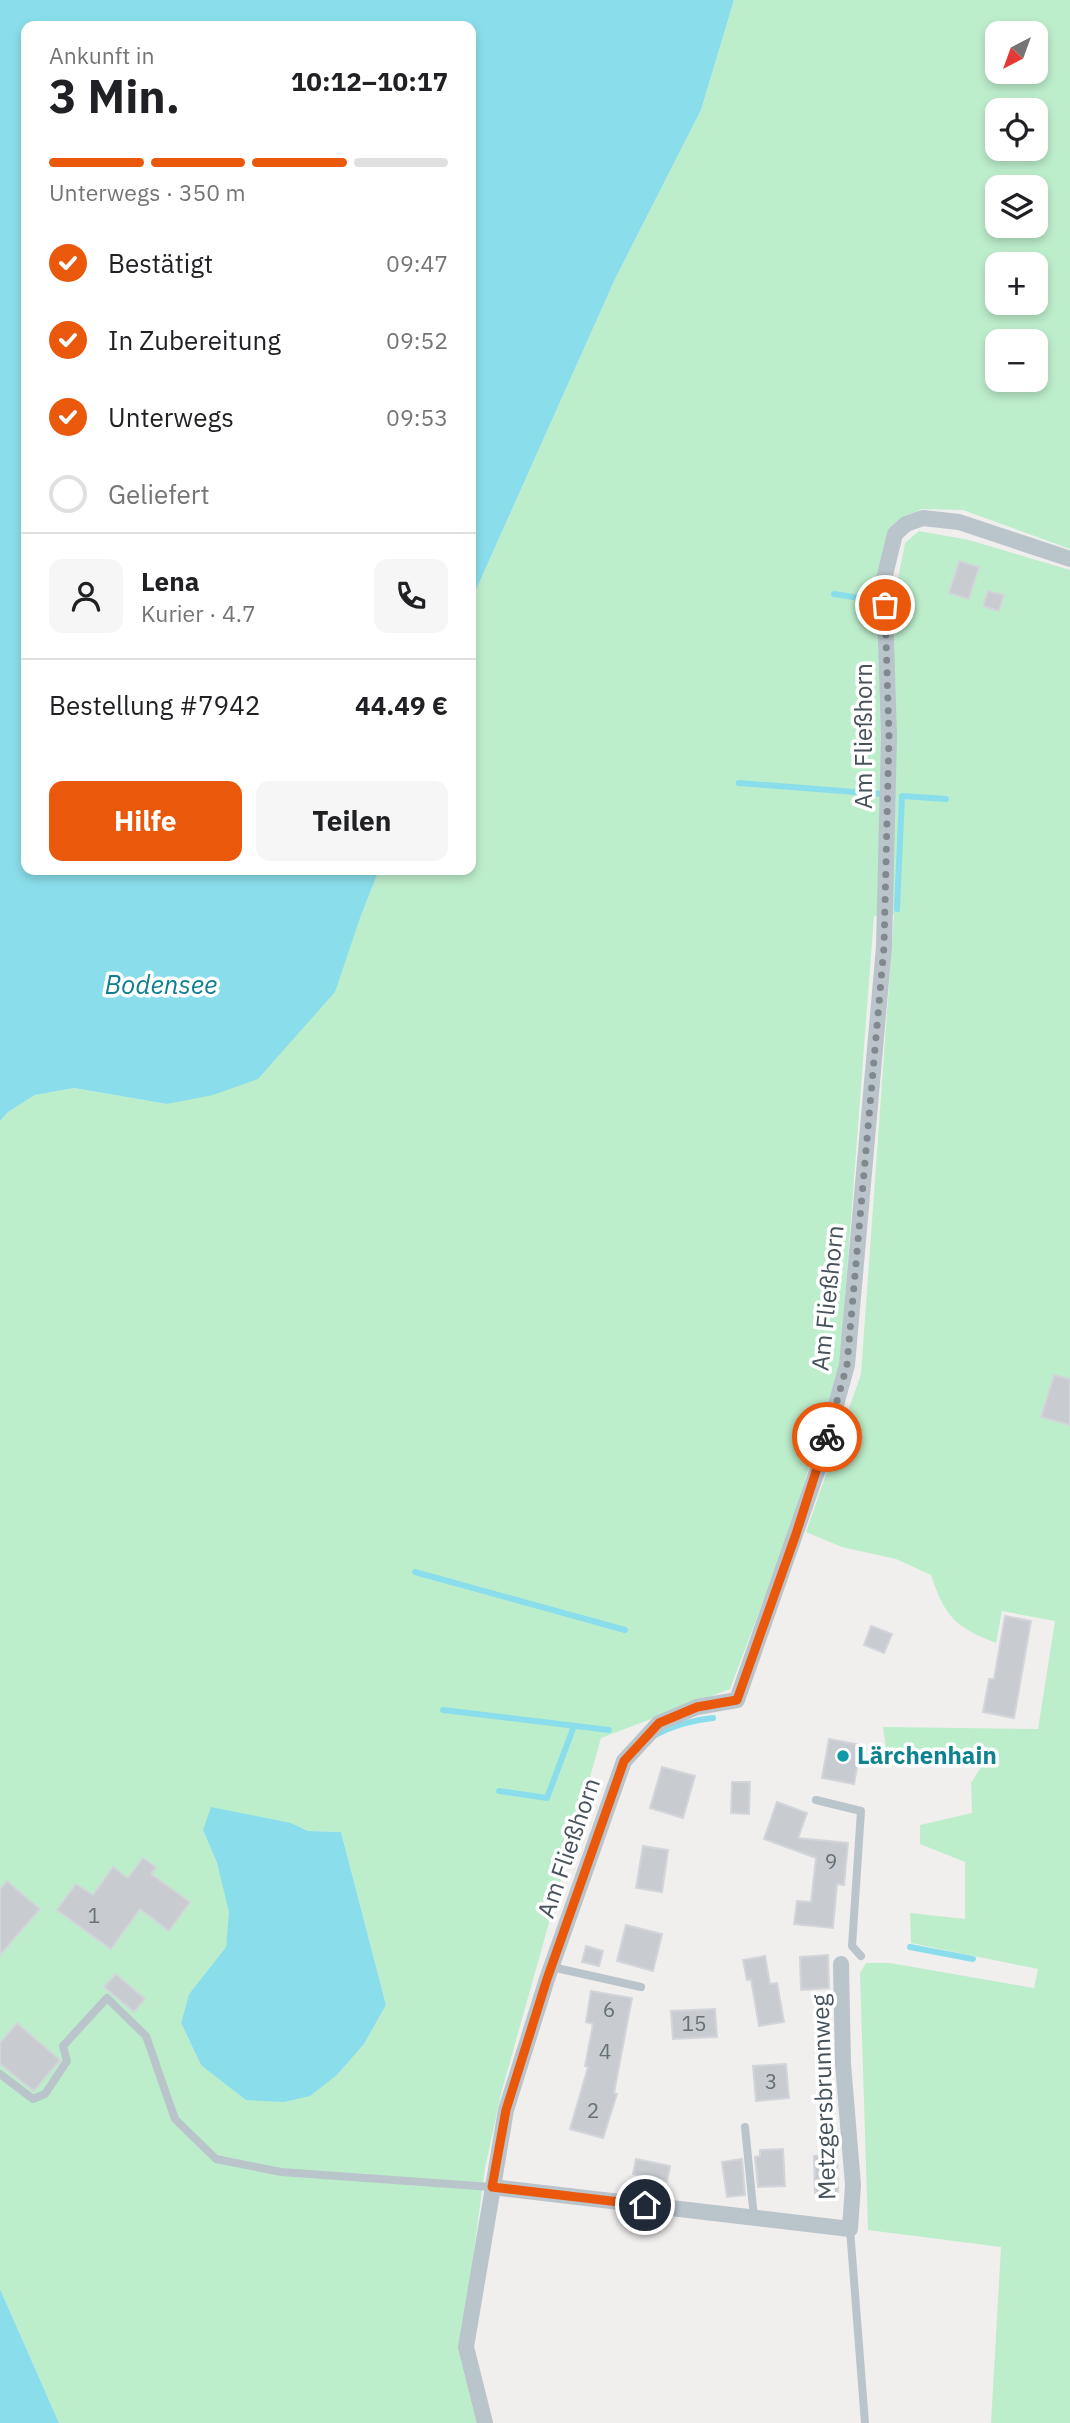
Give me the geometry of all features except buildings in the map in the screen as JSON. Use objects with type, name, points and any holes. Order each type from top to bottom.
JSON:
[{"type":"street","name":"Am Fließhorn","points":[[485,2423],[466,2347],[506,2110],[552,1967],[624,1761],[659,1723],[697,1707],[737,1700],[800,1522],[847,1365],[884,947],[889,736],[884,579],[895,534],[906,524],[923,518],[959,522],[1070,559]]},
{"type":"street","name":"Metzgersbrunnweg","points":[[841,1964],[843,2064],[853,2185],[850,2229]]},
{"type":"street","points":[[492,2187],[850,2229]]},
{"type":"lane","points":[[816,1800],[861,1811],[852,1946],[861,1956]]},
{"type":"lane","points":[[552,1967],[641,1987]]},
{"type":"lane","points":[[0,2074],[33,2099],[44,2094],[67,2061],[63,2046],[107,1998],[146,2036],[175,2119],[216,2159],[281,2172],[492,2187]]},
{"type":"lane","points":[[745,2127],[754,2218]]},
{"type":"lane","points":[[850,2229],[866,2423]]},
{"type":"green space","points":[[734,0],[1070,0],[1070,549],[963,510],[921,509],[891,530],[882,576],[871,603],[898,579],[905,543],[919,531],[969,540],[1070,570],[1070,2423],[991,2423],[1001,2247],[868,2230],[860,1973],[866,1963],[890,1963],[1034,1988],[1038,1969],[911,1943],[910,1913],[965,1919],[965,1862],[920,1844],[920,1825],[972,1813],[971,1783],[987,1758],[888,1763],[883,1727],[1038,1729],[1055,1621],[1002,1611],[996,1643],[971,1632],[953,1619],[941,1601],[931,1575],[896,1559],[842,1547],[806,1532],[861,1374],[894,915],[874,916],[840,1364],[790,1530],[730,1689],[601,1738],[502,2090],[485,2168],[461,2351],[478,2423],[59,2423],[0,2289],[0,1121],[8,1112],[35,1095],[74,1088],[167,1104],[360,918],[377,875],[476,875],[476,590],[615,279],[701,110]],"holes":[[[291,1823],[308,1831],[341,1832],[386,2005],[364,2044],[337,2075],[201,2065],[181,2023],[189,1994],[226,1947],[230,1912],[217,1863],[203,1830]]]},
{"type":"water","name":"Bodensee","points":[[0,0],[734,0],[701,110],[615,279],[476,590],[476,21],[21,21],[21,875],[377,875],[335,992],[258,1079],[213,1095],[167,1104],[74,1088],[35,1095],[8,1112],[0,1121]]},
{"type":"water","points":[[211,1807],[291,1823],[308,1831],[341,1832],[386,2005],[364,2044],[337,2075],[310,2096],[284,2102],[246,2100],[201,2065],[181,2023],[189,1994],[226,1947],[229,1912],[217,1863],[203,1830]]},
{"type":"water","points":[[0,2289],[59,2423],[0,2423]]},
{"type":"waterway","points":[[834,594],[866,599]]},
{"type":"waterway","points":[[739,783],[881,794]]},
{"type":"waterway","points":[[897,909],[902,796],[946,799]]},
{"type":"waterway","points":[[415,1572],[625,1630]]},
{"type":"waterway","points":[[443,1710],[609,1730]]},
{"type":"waterway","points":[[655,1735],[684,1723],[713,1718]]},
{"type":"waterway","points":[[499,1791],[547,1798],[574,1726]]},
{"type":"waterway","points":[[910,1947],[973,1959]]},
{"type":"way so far","points":[[827,1437],[847,1365],[884,947],[889,736],[885,605]]},
{"type":"place","name":"Lärchenhain","points":[[843,1756]]},
{"type":"route","points":[[645,2205],[492,2187],[506,2110],[547,1979],[624,1761],[659,1723],[697,1707],[737,1700],[827,1437]]}]
